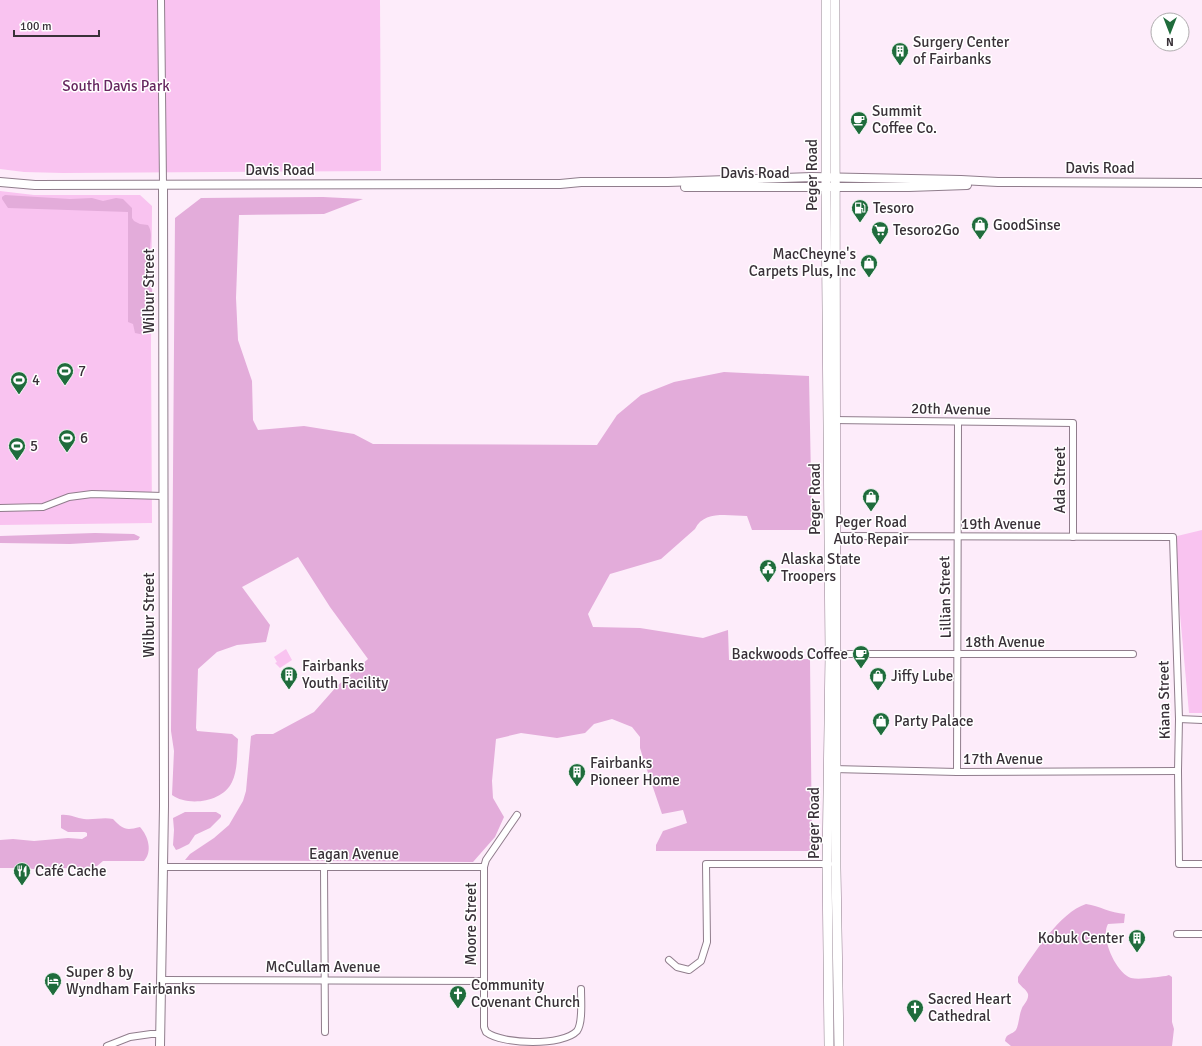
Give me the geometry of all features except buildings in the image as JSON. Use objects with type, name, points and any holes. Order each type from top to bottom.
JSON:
[{"type":"main road","name":"Peger Road","points":[[826,0],[831,182],[833,654],[829,1046]]},
{"type":"main road","name":"Peger Road","points":[[831,182],[835,0]]},
{"type":"main road","name":"Peger Road","points":[[832,864],[839,1046]]},
{"type":"street","points":[[161,0],[162,184]]},
{"type":"street","name":"Davis Road","points":[[0,182],[35,185],[831,182],[961,186],[998,182],[1202,183]]},
{"type":"street","name":"Wilbur Street","points":[[160,1046],[163,866],[162,184]]},
{"type":"street","name":"20th Avenue","points":[[832,420],[1073,423]]},
{"type":"street","name":"Lillian Street","points":[[957,772],[958,422]]},
{"type":"street","name":"Ada Street","points":[[1073,423],[1073,536]]},
{"type":"street","points":[[0,508],[43,507],[69,497],[92,494],[163,496]]},
{"type":"street","name":"19th Avenue","points":[[832,536],[1173,536]]},
{"type":"street","name":"Kiana Street","points":[[1173,536],[1179,719],[1179,864],[1202,864]]},
{"type":"street","name":"18th Avenue","points":[[833,654],[1133,654]]},
{"type":"street","points":[[1179,719],[1202,720]]},
{"type":"street","name":"17th Avenue","points":[[832,769],[957,772],[1178,771]]},
{"type":"street","points":[[484,867],[486,860],[517,815]]},
{"type":"street","points":[[669,960],[677,967],[689,970],[701,961],[707,942],[706,864],[832,864]]},
{"type":"street","name":"Eagan Avenue","points":[[163,866],[324,868],[484,867]]},
{"type":"street","name":"Moore Street","points":[[484,867],[484,1028],[486,1032],[498,1038],[518,1042],[548,1044],[559,1042],[571,1037],[578,1031],[580,1023],[581,989]]},
{"type":"street","points":[[324,868],[325,1032]]},
{"type":"street","points":[[1177,934],[1202,934]]},
{"type":"street","name":"McCullam Avenue","points":[[162,980],[484,981]]},
{"type":"street","points":[[107,1046],[130,1036],[160,1034]]},
{"type":"green space","name":"South Davis Park","points":[[0,0],[380,0],[381,171],[63,173],[24,172],[0,169]]},
{"type":"green space","points":[[0,191],[34,195],[140,195],[152,206],[152,523],[0,525]]},
{"type":"green space","points":[[1202,530],[1202,713],[1189,713],[1173,537]]},
{"type":"green space","points":[[286,649],[292,660],[280,668],[275,663],[277,662],[274,657]]},
{"type":"shaded area","points":[[5,195],[70,199],[92,198],[103,201],[116,198],[123,199],[132,208],[132,218],[134,221],[140,224],[148,225],[151,234],[152,317],[151,326],[145,335],[135,333],[133,324],[128,322],[128,212],[8,208],[2,199]]},
{"type":"shaded area","points":[[323,197],[363,199],[324,214],[239,215],[236,298],[238,340],[252,381],[253,420],[258,430],[304,426],[354,434],[373,444],[597,445],[617,415],[641,395],[674,382],[724,372],[809,376],[812,530],[752,530],[747,516],[718,515],[704,519],[661,559],[610,574],[588,614],[593,627],[640,628],[703,638],[728,630],[729,660],[810,659],[812,851],[656,851],[656,845],[663,831],[687,823],[683,810],[662,814],[640,748],[640,737],[632,727],[612,719],[594,724],[585,733],[557,738],[521,733],[496,739],[492,781],[493,798],[504,817],[495,837],[473,862],[185,860],[190,854],[214,838],[229,825],[243,801],[246,791],[251,736],[256,734],[273,734],[314,712],[337,686],[368,659],[330,607],[298,557],[242,587],[270,625],[266,642],[237,645],[217,652],[198,669],[197,731],[232,734],[238,739],[237,761],[234,777],[227,789],[213,798],[187,801],[172,795],[174,751],[171,731],[175,218],[201,198]]},
{"type":"shaded area","points":[[95,533],[134,534],[140,537],[138,540],[70,544],[0,543],[0,536]]},
{"type":"shaded area","points":[[185,812],[216,812],[221,815],[221,817],[210,828],[195,835],[189,844],[176,850],[173,845],[173,818]]},
{"type":"shaded area","points":[[61,815],[84,819],[113,819],[119,825],[128,829],[140,827],[147,839],[149,848],[147,857],[144,861],[103,861],[97,866],[84,869],[0,868],[0,840],[13,839],[34,841],[68,838],[82,839],[87,836],[87,833],[85,832],[68,832],[61,828]]},
{"type":"shaded area","points":[[1086,904],[1125,914],[1124,923],[1108,924],[1106,937],[1115,962],[1125,975],[1135,979],[1169,975],[1172,977],[1172,1022],[1174,1029],[1172,1046],[1011,1046],[1005,1041],[1008,1035],[1016,1030],[1022,1008],[1028,998],[1027,992],[1018,982],[1018,977],[1039,946],[1057,925],[1076,909]]},
{"type":"place","name":"Surgery Center of Fairbanks","points":[[900,66]]},
{"type":"place","name":"Summit Coffee Co.","points":[[859,135]]},
{"type":"place","name":"Tesoro","points":[[860,223]]},
{"type":"place","name":"GoodSinse","points":[[980,240]]},
{"type":"place","name":"Tesoro2Go","points":[[880,245]]},
{"type":"place","name":"MacCheyne's Carpets Plus, Inc","points":[[869,278]]},
{"type":"place","name":"7","points":[[65,386]]},
{"type":"place","name":"4","points":[[19,395]]},
{"type":"place","name":"6","points":[[67,453]]},
{"type":"place","name":"5","points":[[17,461]]},
{"type":"place","name":"Peger Road Auto Repair","points":[[871,512]]},
{"type":"place","name":"Alaska State Troopers","points":[[768,583]]},
{"type":"place","name":"Backwoods Coffee","points":[[861,669]]},
{"type":"place","name":"Fairbanks Youth Facility","points":[[289,690]]},
{"type":"place","name":"Jiffy Lube","points":[[878,691]]},
{"type":"place","name":"Party Palace","points":[[881,736]]},
{"type":"place","name":"Fairbanks Pioneer Home","points":[[577,787]]},
{"type":"place","name":"Café Cache","points":[[22,886]]},
{"type":"place","name":"Kobuk Center","points":[[1137,953]]},
{"type":"place","name":"Super 8 by Wyndham Fairbanks","points":[[53,996]]},
{"type":"place","name":"Community Covenant Church","points":[[458,1009]]},
{"type":"place","name":"Sacred Heart Cathedral","points":[[915,1023]]}]
